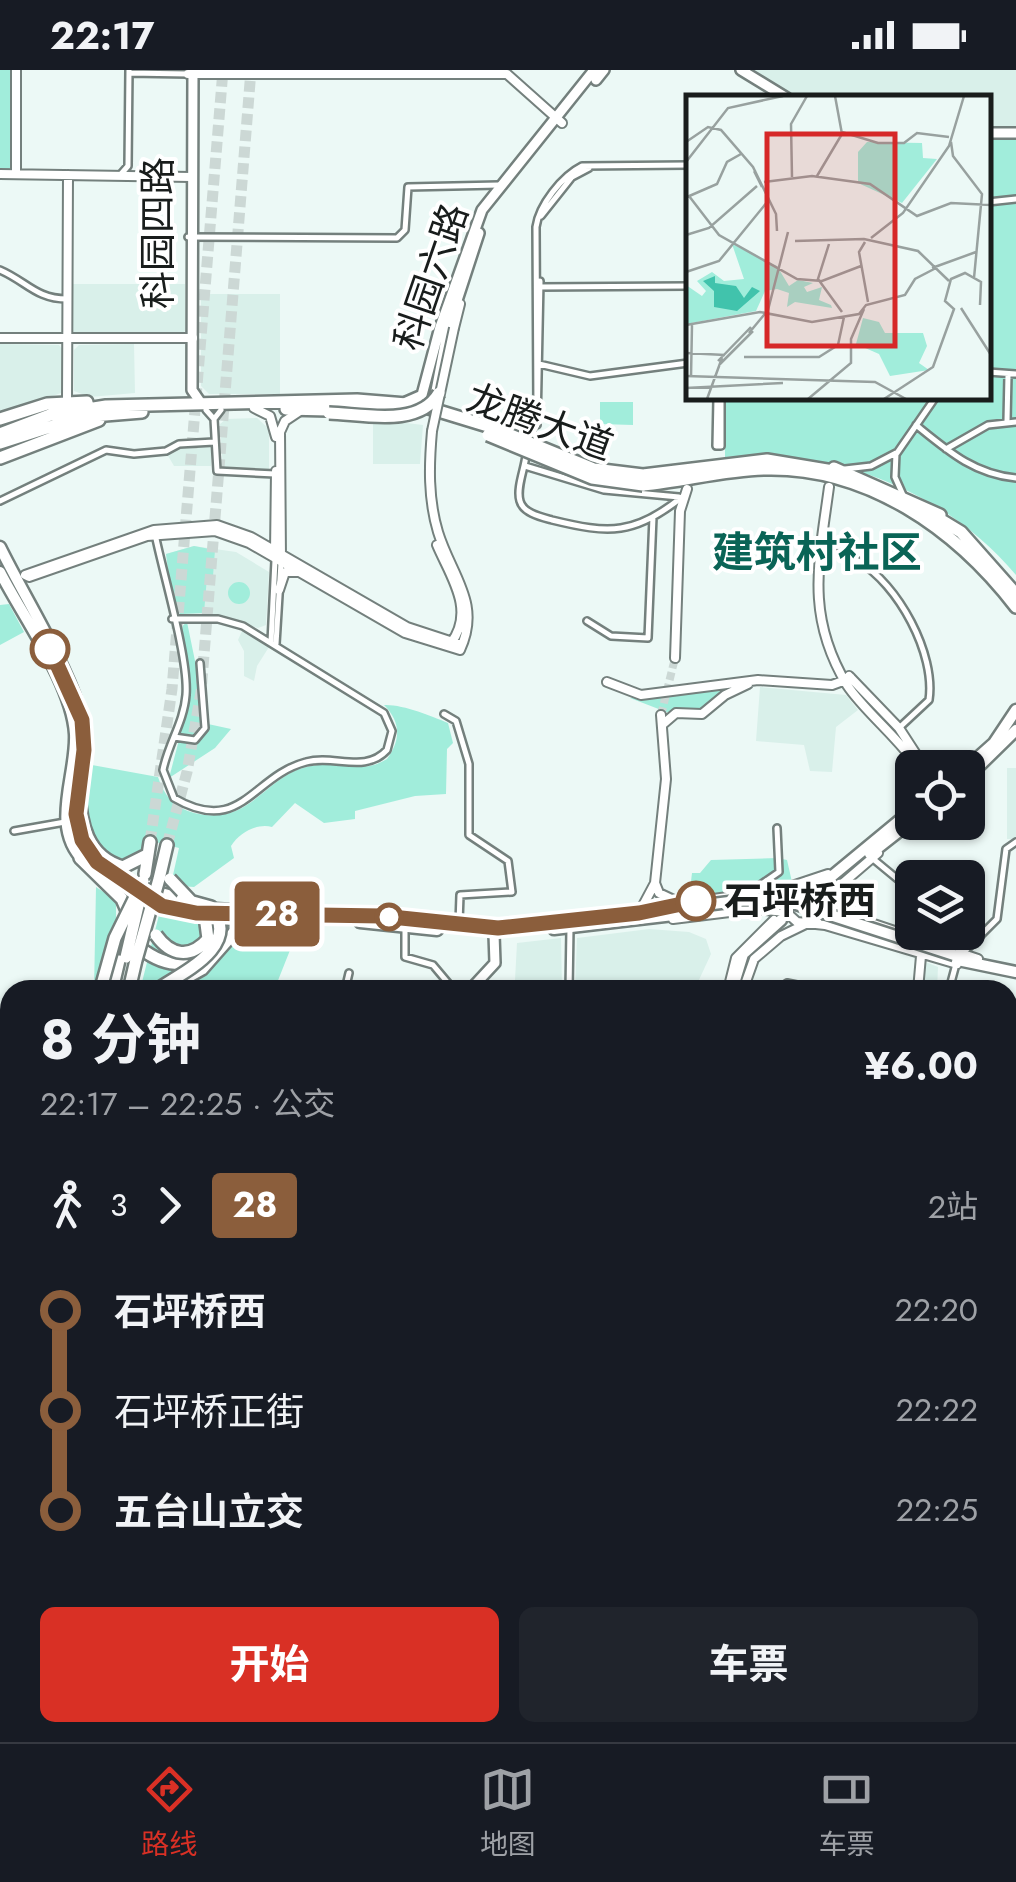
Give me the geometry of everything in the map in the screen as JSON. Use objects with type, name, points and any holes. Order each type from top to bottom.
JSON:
[{"type":"highway","points":[[304,409],[412,414],[426,409],[431,395]]},
{"type":"highway","points":[[0,419],[67,401],[166,404]]},
{"type":"highway","points":[[0,431],[49,410],[87,402]]},
{"type":"highway","name":"龙腾大道","points":[[0,447],[81,417],[400,402],[442,410],[592,478],[686,487],[768,469],[819,470]]},
{"type":"highway","name":"龙腾大道","points":[[0,431],[80,409],[166,404],[211,410],[416,412],[489,431]]},
{"type":"highway","points":[[0,447],[70,426],[140,412]]},
{"type":"highway","points":[[0,458],[99,420]]},
{"type":"highway","name":"龙腾大道","points":[[643,480],[750,461],[819,470],[908,500],[962,532],[1015,601]]},
{"type":"highway","points":[[819,470],[842,474],[908,500],[962,528],[1016,585]]},
{"type":"highway","name":"龙腾大道","points":[[842,474],[956,540],[1015,601]]},
{"type":"highway","points":[[956,540],[1016,619]]},
{"type":"highway","points":[[79,790],[84,829],[96,852],[123,867],[148,849],[128,958]]},
{"type":"highway","points":[[114,980],[128,958],[164,879],[165,852]]},
{"type":"highway","points":[[80,858],[139,909],[168,950],[182,954],[197,950],[208,939]]},
{"type":"highway","points":[[109,980],[120,926],[144,878]]},
{"type":"highway","points":[[113,886],[128,937],[153,958],[169,964],[186,963],[203,951],[208,922],[202,911],[164,879]]},
{"type":"highway","points":[[128,886],[211,907],[220,922],[220,934],[202,959],[173,980]]},
{"type":"highway","points":[[181,901],[288,914]]},
{"type":"highway","points":[[124,913],[128,980]]},
{"type":"highway","points":[[109,980],[124,913]]},
{"type":"highway","points":[[180,980],[202,970],[245,924],[270,920]]},
{"type":"main road","points":[[732,70],[772,95]]},
{"type":"main road","points":[[741,70],[782,95]]},
{"type":"main road","name":"科园四路","points":[[191,72],[188,390],[211,410]]},
{"type":"main road","name":"科园六路","points":[[442,410],[431,395],[456,276],[482,210],[598,72]]},
{"type":"main road","name":"科园六路","points":[[431,395],[464,278],[487,213],[502,186]]},
{"type":"main road","name":"科园六路","points":[[400,402],[431,395]]},
{"type":"main road","points":[[0,547],[78,702],[84,740],[76,814],[82,840],[97,862],[162,906],[185,912],[382,916],[498,928],[639,913],[658,915]]},
{"type":"main road","points":[[0,572],[5,593],[72,713],[74,748],[67,822],[80,858]]},
{"type":"main road","points":[[985,751],[1016,710]]},
{"type":"main road","points":[[985,760],[1016,730]]},
{"type":"main road","points":[[823,892],[895,828]]},
{"type":"main road","points":[[888,835],[895,831]]},
{"type":"main road","points":[[113,886],[172,916],[496,934],[681,909],[754,905],[788,908],[957,958],[1016,968]]},
{"type":"main road","points":[[737,980],[743,954],[784,919]]},
{"type":"main road","points":[[481,980],[495,964],[496,934]]},
{"type":"street","points":[[16,70],[16,174]]},
{"type":"street","points":[[118,176],[128,166],[129,72],[506,75],[559,123]]},
{"type":"street","points":[[686,167],[597,164],[575,170],[538,215],[540,417],[519,500],[524,509],[540,516],[596,531],[632,527],[653,517],[686,487]]},
{"type":"street","points":[[128,166],[135,172],[189,175]]},
{"type":"street","points":[[0,174],[189,175]]},
{"type":"street","points":[[67,401],[68,175]]},
{"type":"street","points":[[190,236],[397,238],[405,230],[408,187],[502,186]]},
{"type":"street","points":[[991,202],[1016,200]]},
{"type":"street","points":[[0,270],[30,292],[47,299],[67,300]]},
{"type":"street","points":[[251,537],[299,573],[405,633],[461,647],[469,604],[438,534],[430,492],[431,395],[454,328],[464,278]]},
{"type":"street","points":[[538,287],[686,286]]},
{"type":"street","points":[[0,339],[190,338]]},
{"type":"street","points":[[538,364],[590,376],[686,362]]},
{"type":"street","points":[[991,372],[1016,374]]},
{"type":"street","points":[[1007,421],[1008,375]]},
{"type":"street","points":[[719,400],[716,446],[721,446],[719,400]]},
{"type":"street","points":[[908,750],[848,680],[816,602],[829,488],[842,474],[896,453],[934,400]]},
{"type":"street","points":[[254,408],[267,412],[275,427],[279,590],[274,643]]},
{"type":"street","points":[[274,643],[281,428],[304,409]]},
{"type":"street","points":[[211,410],[217,471],[276,474]]},
{"type":"street","points":[[946,450],[988,425],[1016,422]]},
{"type":"street","points":[[916,425],[946,450],[994,476],[1016,478]]},
{"type":"street","points":[[0,501],[106,450],[134,454],[166,450],[179,444],[214,442]]},
{"type":"street","points":[[896,453],[894,477],[908,500]]},
{"type":"street","points":[[525,466],[604,490],[686,487]]},
{"type":"street","points":[[819,470],[829,488]]},
{"type":"street","points":[[675,658],[686,487]]},
{"type":"street","points":[[430,492],[426,489],[430,523],[462,606],[459,632],[449,645]]},
{"type":"street","points":[[587,621],[611,636],[648,638],[653,517]]},
{"type":"street","points":[[276,525],[269,538],[206,524],[155,532],[25,574],[29,577],[155,532],[224,533],[278,557],[406,627],[449,645]]},
{"type":"street","points":[[155,532],[172,619],[186,683],[163,770],[167,789],[186,805],[209,811],[237,807],[300,763],[367,762],[384,754],[392,731],[384,713],[249,629],[218,619],[172,619]]},
{"type":"street","points":[[821,550],[850,558],[870,570],[919,633],[929,660],[930,700],[899,728]]},
{"type":"street","points":[[279,590],[285,572],[299,573]]},
{"type":"street","points":[[249,629],[267,628],[274,610]]},
{"type":"street","points":[[174,737],[195,740],[205,728],[200,663]]},
{"type":"street","points":[[607,682],[641,694],[758,680],[832,685],[848,680]]},
{"type":"street","points":[[639,913],[655,895],[666,778],[662,720],[676,713],[702,714],[725,695],[758,680]]},
{"type":"street","points":[[848,680],[899,728],[912,750]]},
{"type":"street","points":[[444,714],[456,722],[469,764],[469,835],[508,861],[512,892],[460,895],[458,926]]},
{"type":"street","points":[[14,831],[67,822]]},
{"type":"street","points":[[748,894],[779,872],[778,828]]},
{"type":"street","points":[[655,895],[681,909],[798,884],[829,874],[888,835]]},
{"type":"street","points":[[823,892],[838,886],[872,858],[888,835]]},
{"type":"street","points":[[952,980],[957,958],[997,920],[1006,849],[1016,842]]},
{"type":"street","points":[[872,858],[895,877]]},
{"type":"street","points":[[784,919],[785,896],[798,884],[816,886],[844,914],[895,928]]},
{"type":"street","points":[[838,886],[834,900],[844,914]]},
{"type":"street","points":[[741,980],[754,959],[781,936],[818,918],[823,892]]},
{"type":"street","points":[[658,915],[754,909],[920,956],[957,958]]},
{"type":"street","points":[[754,909],[764,915],[762,929]]},
{"type":"street","points":[[735,980],[736,958],[762,929],[784,919]]},
{"type":"street","points":[[406,926],[404,958],[433,965],[446,980]]},
{"type":"street","points":[[569,980],[570,927]]},
{"type":"street","points":[[945,950],[957,958]]},
{"type":"street","points":[[919,980],[920,956]]},
{"type":"street","points":[[347,980],[349,973]]},
{"type":"shaded area","points":[[0,70],[12,70],[12,166],[8,170],[0,170]]},
{"type":"shaded area","points":[[747,70],[1016,70],[1016,130],[991,130],[991,95],[788,95]]},
{"type":"shaded area","points":[[991,140],[1016,140],[1016,575],[956,519],[885,481],[807,460],[725,457],[725,400],[991,400]]},
{"type":"shaded area","points":[[71,284],[185,284],[185,331],[181,335],[77,336],[70,330]]},
{"type":"shaded area","points":[[201,294],[280,294],[280,394],[209,394],[201,386]]},
{"type":"shaded area","points":[[0,344],[59,345],[63,350],[61,393],[0,414]]},
{"type":"shaded area","points":[[134,344],[135,393],[90,397],[74,391],[74,350],[79,345]]},
{"type":"shaded area","points":[[600,402],[633,402],[633,425],[600,424]]},
{"type":"shaded area","points":[[257,418],[269,429],[269,469],[223,469],[220,424],[226,419]]},
{"type":"shaded area","points":[[373,419],[423,425],[420,464],[373,464]]},
{"type":"shaded area","points":[[180,446],[211,446],[211,466],[174,466],[167,454]]},
{"type":"shaded area","points":[[194,546],[236,552],[269,572],[266,625],[258,628],[210,613],[180,614],[171,593],[166,554]]},
{"type":"shaded area","points":[[194,546],[215,550],[213,576],[207,577],[204,613],[180,614],[171,593],[166,554]]},
{"type":"shaded area","points":[[239,582],[247,585],[247,601],[239,604],[231,601],[228,593],[231,585]]},
{"type":"shaded area","points":[[9,604],[24,632],[0,645],[0,605]]},
{"type":"shaded area","points":[[187,622],[208,724],[231,729],[215,748],[169,778],[191,694],[179,629]]},
{"type":"shaded area","points":[[242,631],[269,647],[257,666],[254,681],[244,676],[244,651],[238,640]]},
{"type":"shaded area","points":[[734,687],[701,712],[669,713],[630,698]]},
{"type":"shaded area","points":[[760,687],[846,695],[858,710],[836,727],[832,772],[810,771],[804,745],[756,741]]},
{"type":"shaded area","points":[[384,705],[408,708],[448,723],[453,743],[447,749],[446,794],[415,796],[355,811],[355,819],[324,823],[295,803],[272,827],[255,828],[239,837],[231,846],[234,858],[194,887],[180,886],[173,875],[179,848],[144,839],[139,857],[125,861],[110,855],[92,835],[86,808],[92,765],[158,777],[171,800],[187,811],[231,813],[295,771],[321,765],[368,766],[387,759],[397,731],[394,718]]},
{"type":"shaded area","points":[[1007,768],[1016,768],[1016,839],[1007,839]]},
{"type":"shaded area","points":[[711,860],[787,860],[792,882],[689,898],[692,873],[700,873]]},
{"type":"shaded area","points":[[96,887],[116,900],[116,920],[94,980]]},
{"type":"shaded area","points":[[159,915],[298,930],[278,980],[143,980]]},
{"type":"shaded area","points":[[649,929],[689,932],[706,939],[711,954],[699,980],[575,980],[577,938]]},
{"type":"shaded area","points":[[561,938],[562,980],[515,980],[517,943]]},
{"type":"shaded area","points":[[923,961],[938,967],[937,980],[921,980]]},
{"type":"tunnel","points":[[150,842],[172,689],[223,70]]},
{"type":"tunnel","points":[[167,845],[187,772],[201,692],[251,70]]},
{"type":"tunnel","points":[[661,715],[675,658]]},
{"type":"tunnel","points":[[783,918],[820,886]]},
{"type":"bus line","name":"28","points":[[50,649],[78,702],[82,720],[84,750],[76,814],[82,840],[97,862],[162,906],[196,913],[382,916],[498,928],[639,913],[696,901]]},
{"type":"place","name":"石坪桥西","points":[[696,901]]},
{"type":"district","name":"建筑村社区","points":[[817,552]]}]
